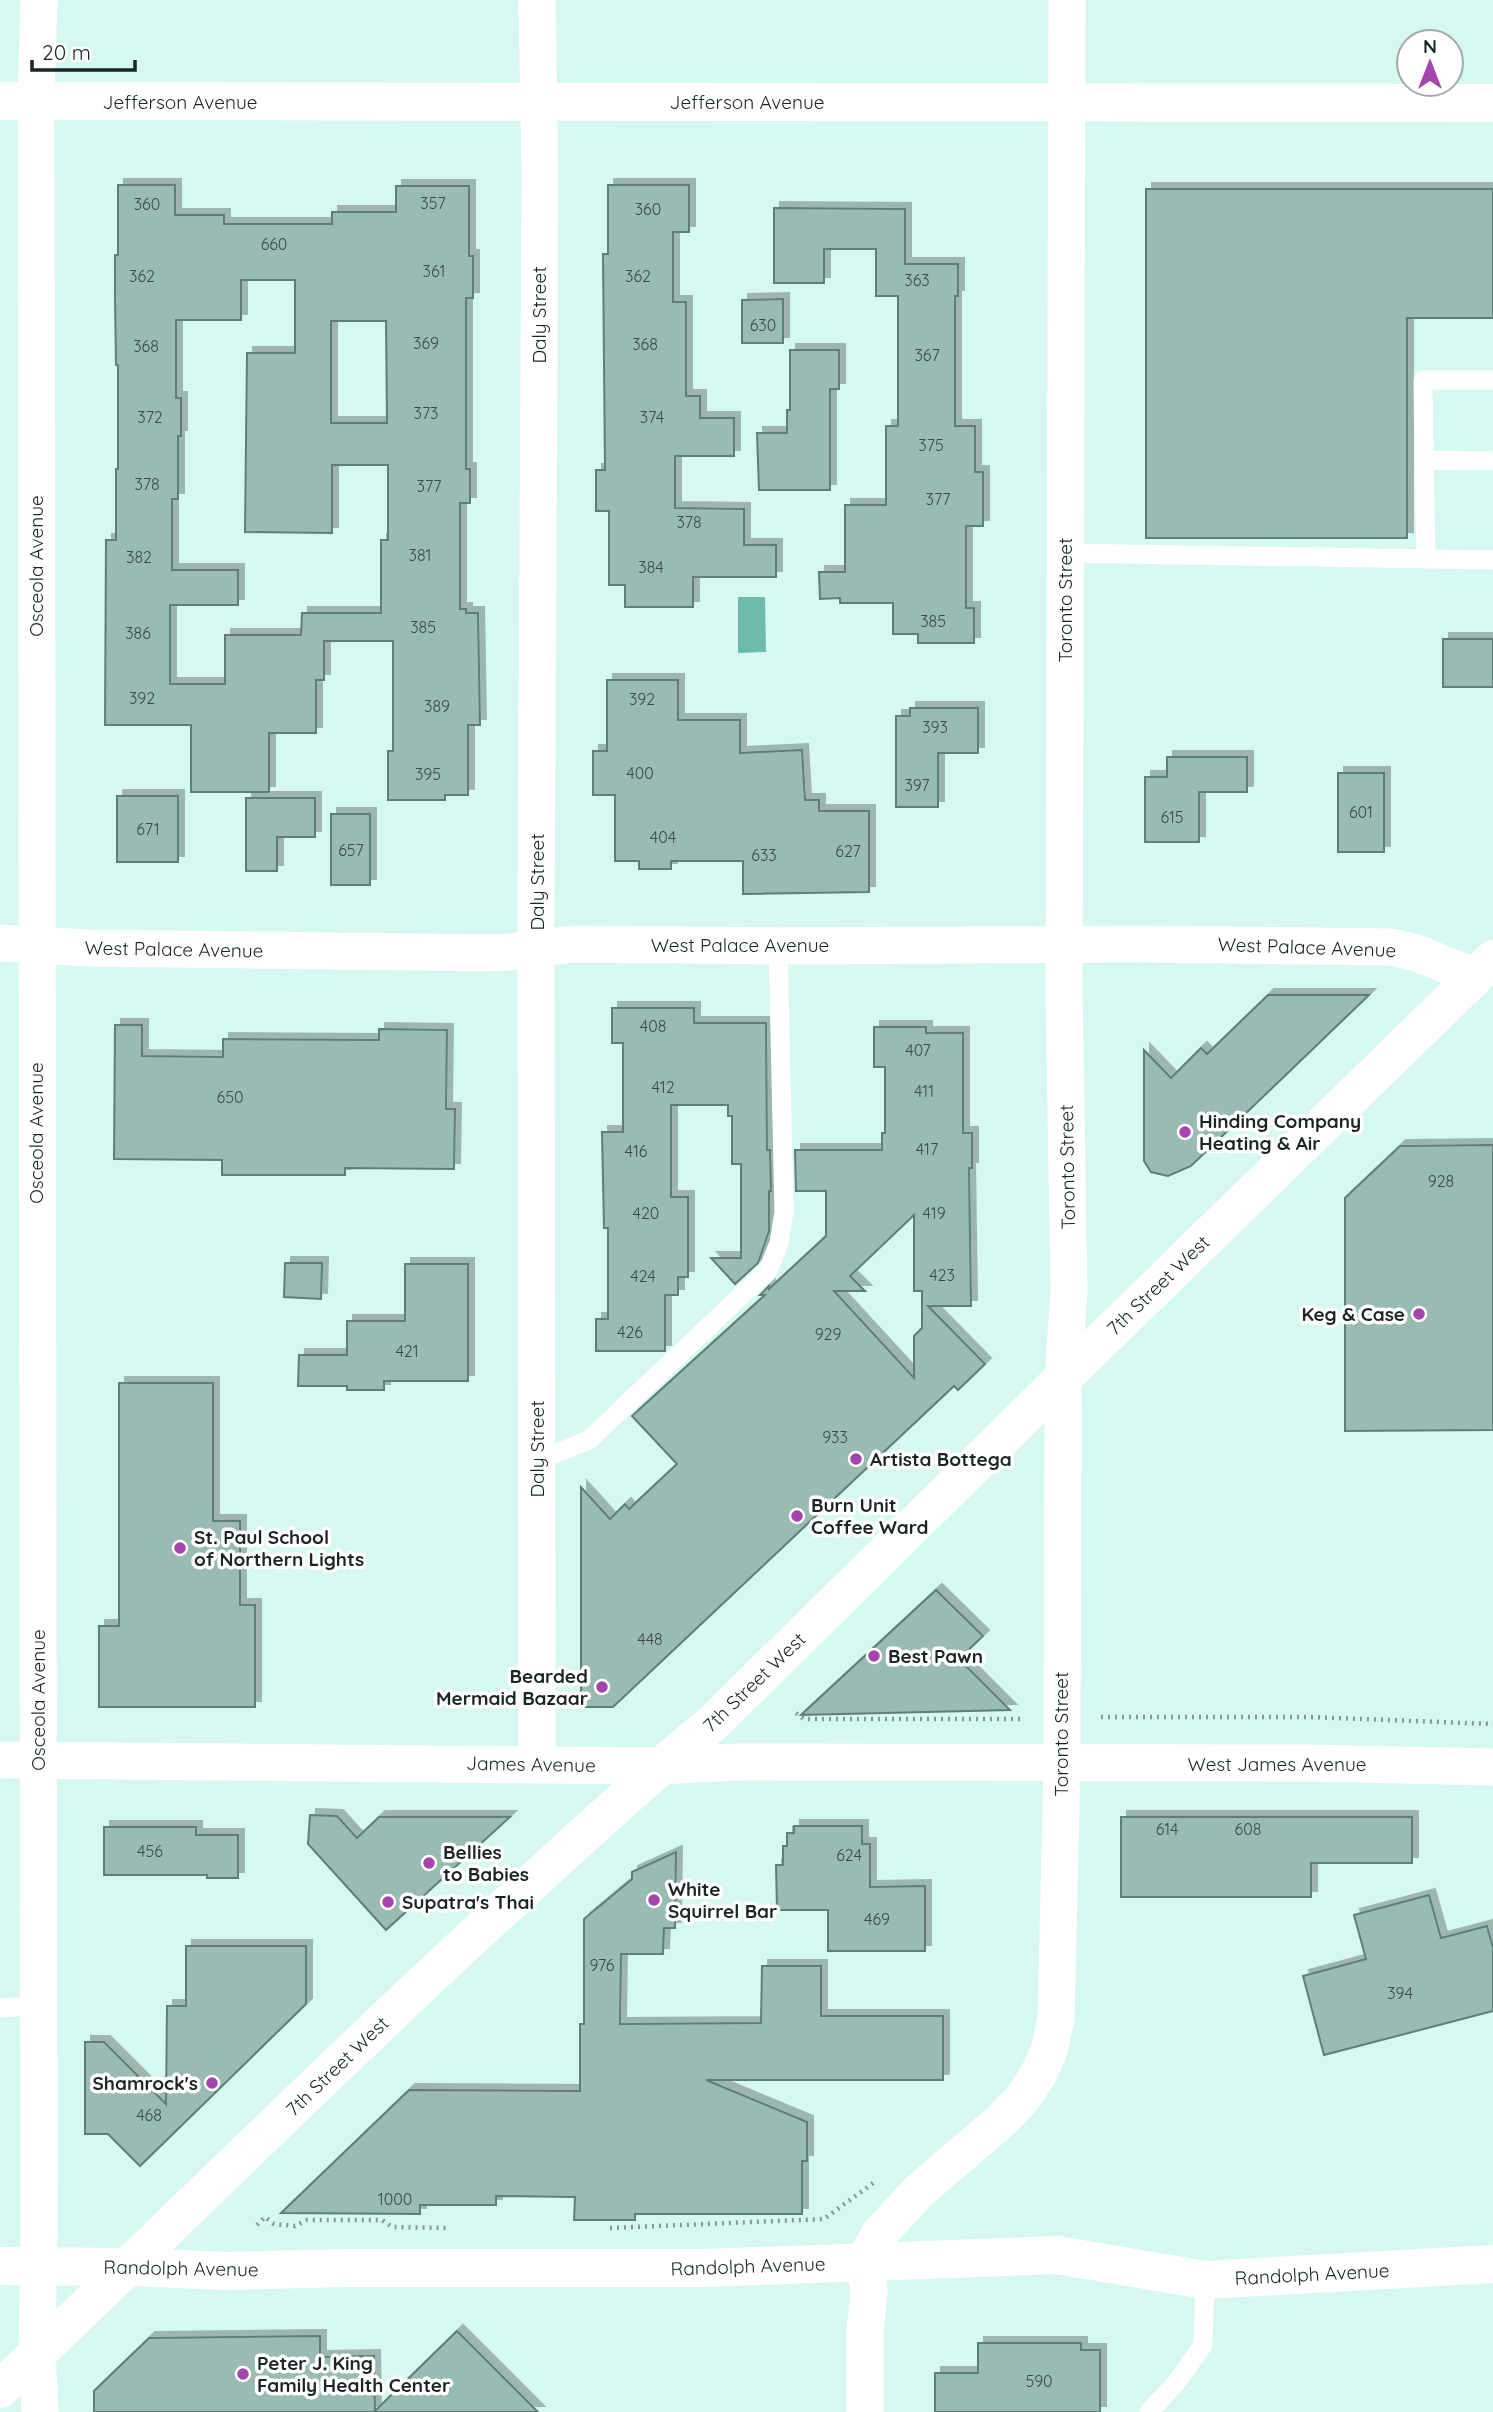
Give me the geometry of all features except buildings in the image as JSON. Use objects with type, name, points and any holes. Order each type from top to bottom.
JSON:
[{"type":"street","name":"Osceola Avenue","points":[[37,2354],[38,1761],[18,944],[18,102],[39,0]]},
{"type":"street","name":"Daly Street","points":[[537,0],[540,202],[537,1765]]},
{"type":"street","name":"Toronto Street","points":[[865,2262],[880,2233],[920,2190],[1003,2119],[1022,2099],[1038,2075],[1049,2051],[1056,2019],[1062,1763],[1063,1378],[1069,1291],[1065,944],[1067,0]]},
{"type":"street","name":"Jefferson Avenue","points":[[18,102],[1493,103]]},
{"type":"street","name":"West Palace Avenue","points":[[18,944],[88,948],[501,953],[573,944],[1391,947],[1484,968]]},
{"type":"street","name":"7th Street West","points":[[0,2389],[130,2267],[419,1986],[659,1766],[713,1723],[1484,968]]},
{"type":"street","name":"James Avenue","points":[[0,1760],[659,1766],[730,1762],[1062,1763]]},
{"type":"street","name":"West James Avenue","points":[[1062,1763],[1310,1763],[1493,1767]]},
{"type":"street","name":"Randolph Avenue","points":[[0,2266],[226,2271],[345,2268],[580,2270],[1057,2255],[1205,2280],[1493,2264]]},
{"type":"street","points":[[865,2262],[869,2291],[865,2331],[865,2412]]},
{"type":"street","points":[[37,2354],[40,2412]]},
{"type":"lane","points":[[1426,559],[1423,380],[1493,380]]},
{"type":"lane","points":[[1424,460],[1493,461]]},
{"type":"lane","points":[[1065,553],[1493,560]]},
{"type":"lane","points":[[537,1461],[589,1440],[768,1270],[779,1243],[784,1212],[778,946]]},
{"type":"lane","points":[[0,2008],[38,2005]]},
{"type":"lane","points":[[1149,2412],[1176,2383],[1203,2345],[1205,2280]]},
{"type":"path","points":[[796,1713],[804,1719],[1021,1719]]},
{"type":"path","points":[[1101,1717],[1310,1717],[1493,1724]]},
{"type":"path","points":[[601,2228],[824,2219],[878,2179]]},
{"type":"path","points":[[257,2225],[265,2217],[274,2224],[295,2226],[307,2220],[382,2221],[392,2227],[456,2228]]},
{"type":"shaded area","points":[[738,597],[765,597],[766,652],[738,653]]},
{"type":"place","name":"Hinding Company Heating & Air","points":[[1185,1132]]},
{"type":"place","name":"Keg & Case","points":[[1419,1314]]},
{"type":"place","name":"Artista Bottega","points":[[856,1459]]},
{"type":"place","name":"Burn Unit Coffee Ward","points":[[797,1516]]},
{"type":"place","name":"St. Paul School of Northern Lights","points":[[180,1548]]},
{"type":"place","name":"Best Pawn","points":[[874,1656]]},
{"type":"place","name":"Bearded Mermaid Bazaar","points":[[602,1687]]},
{"type":"place","name":"Bellies to Babies","points":[[429,1863]]},
{"type":"place","name":"White Squirrel Bar","points":[[654,1900]]},
{"type":"place","name":"Supatra's Thai","points":[[388,1902]]},
{"type":"place","name":"Shamrock's","points":[[212,2083]]},
{"type":"place","name":"Peter J. King Family Health Center","points":[[243,2374]]}]
